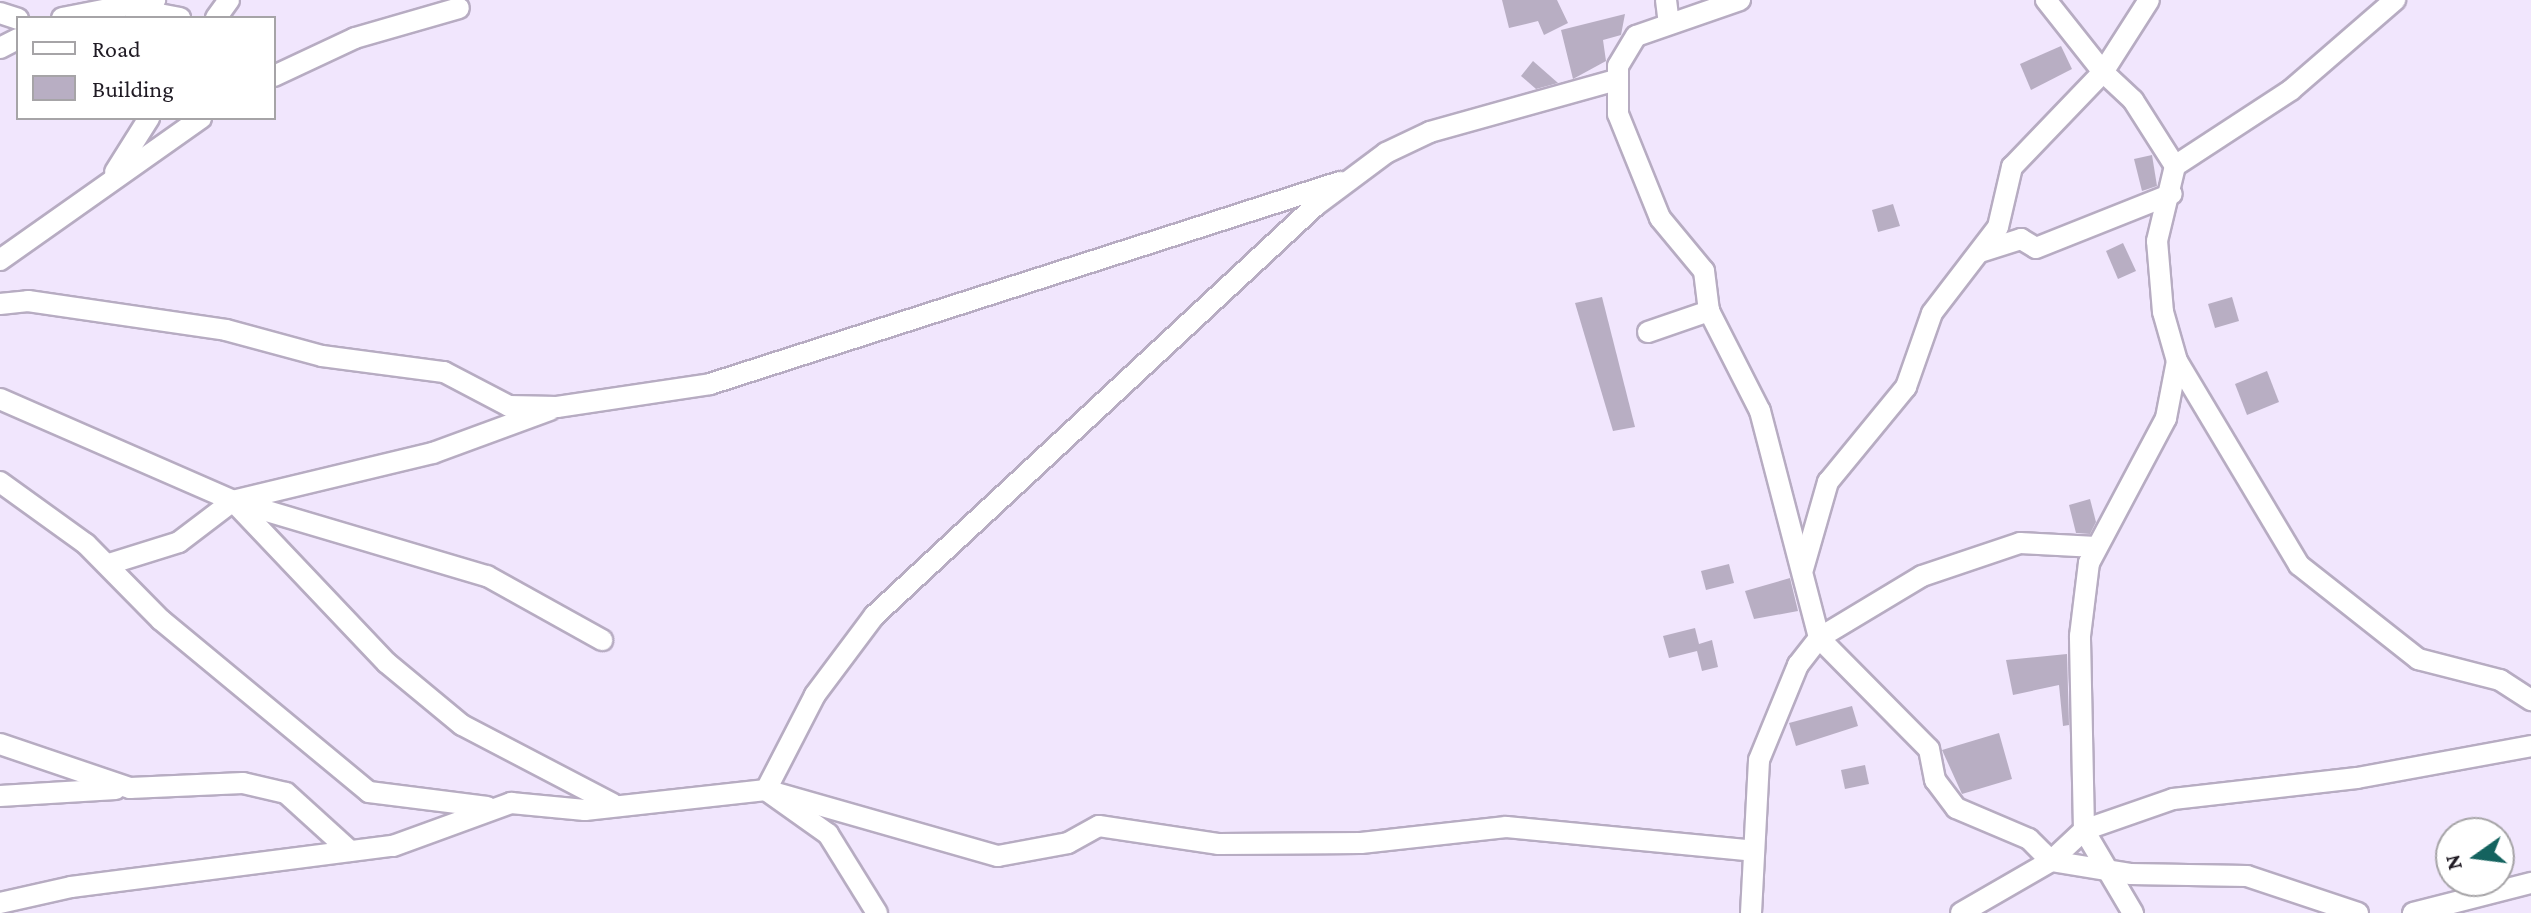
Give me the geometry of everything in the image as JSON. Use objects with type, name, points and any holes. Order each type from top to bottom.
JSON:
[{"type":"street","points":[[72,16],[155,0]]},
{"type":"street","points":[[1666,0],[1669,24]]},
{"type":"street","points":[[1740,0],[1636,36],[1616,80],[1638,174],[1660,218],[1704,271],[1709,311],[1760,411],[1819,638],[1929,749],[1935,780],[1956,808],[2029,839],[2051,861],[2111,871],[2247,876],[2358,913]]},
{"type":"street","points":[[2046,0],[2103,72],[2133,100],[2175,166],[2172,194],[2157,241],[2163,312],[2177,361],[2299,565],[2418,659],[2500,680],[2531,700]]},
{"type":"street","points":[[1803,569],[1828,482],[1906,387],[1932,313],[1998,227],[2012,167],[2103,72],[2149,0]]},
{"type":"street","points":[[2175,166],[2291,90],[2395,0]]},
{"type":"street","points":[[121,6],[170,16]]},
{"type":"street","points":[[276,71],[355,38],[459,8]]},
{"type":"street","points":[[766,790],[815,695],[874,616],[1112,390],[1350,181],[1430,132],[1616,80]]},
{"type":"street","points":[[110,180],[148,120]]},
{"type":"street","points":[[0,260],[198,120]]},
{"type":"street","points":[[0,304],[28,301],[226,330],[322,356],[444,372],[509,406],[557,407],[710,384],[1350,181]]},
{"type":"street","points":[[1980,252],[2021,239],[2036,248],[2172,194]]},
{"type":"street","points":[[1648,332],[1709,311]]},
{"type":"street","points":[[2133,913],[2111,871],[2084,830],[2080,636],[2096,547],[2166,418],[2177,361]]},
{"type":"street","points":[[0,399],[233,501],[487,576],[602,640]]},
{"type":"street","points":[[109,564],[179,542],[233,501],[433,453],[557,407]]},
{"type":"street","points":[[0,482],[109,564],[161,620],[369,792],[495,808],[620,807],[766,790],[998,856],[1068,843],[1099,826],[1218,844],[1361,843],[1506,827],[1754,851]]},
{"type":"street","points":[[233,501],[387,663],[462,725],[577,791],[620,807]]},
{"type":"street","points":[[1751,913],[1759,760],[1798,665],[1819,638],[1922,576],[2020,543],[2096,547]]},
{"type":"street","points":[[0,744],[130,788]]},
{"type":"street","points":[[1961,913],[2051,861],[2084,830],[2173,799],[2357,778],[2531,746]]},
{"type":"street","points":[[0,796],[243,783],[286,793],[350,851]]},
{"type":"street","points":[[766,790],[828,834],[877,913]]},
{"type":"street","points":[[0,903],[428,837],[495,808]]},
{"type":"street","points":[[2413,913],[2531,883]]},
{"type":"building","points":[[1502,0],[1557,0],[1568,23],[1544,35],[1538,21],[1509,28]]},
{"type":"building","points":[[1625,14],[1621,35],[1603,40],[1606,61],[1573,79],[1561,30]]},
{"type":"building","points":[[2061,46],[2072,69],[2031,90],[2020,64]]},
{"type":"building","points":[[1533,61],[1558,83],[1536,89],[1521,76]]},
{"type":"building","points":[[2152,155],[2157,186],[2142,191],[2134,159]]},
{"type":"building","points":[[1893,204],[1900,226],[1878,232],[1872,210]]},
{"type":"building","points":[[2123,243],[2136,271],[2118,279],[2106,251]]},
{"type":"building","points":[[1602,297],[1635,427],[1613,431],[1575,303]]},
{"type":"building","points":[[2232,297],[2239,321],[2215,328],[2208,304]]},
{"type":"building","points":[[2267,371],[2279,402],[2247,415],[2235,384]]},
{"type":"building","points":[[2090,499],[2096,522],[2090,534],[2076,533],[2069,505]]},
{"type":"building","points":[[1729,564],[1734,583],[1706,590],[1701,571]]},
{"type":"building","points":[[1790,578],[1798,611],[1754,619],[1745,591]]},
{"type":"building","points":[[1695,628],[1699,644],[1712,640],[1718,667],[1702,671],[1697,651],[1669,658],[1663,636]]},
{"type":"building","points":[[2067,654],[2069,725],[2063,726],[2059,685],[2013,695],[2006,660]]},
{"type":"building","points":[[1852,706],[1858,726],[1796,746],[1789,723]]},
{"type":"building","points":[[1999,733],[2012,779],[1962,794],[1942,750]]},
{"type":"building","points":[[1865,765],[1869,784],[1845,789],[1841,770]]}]
